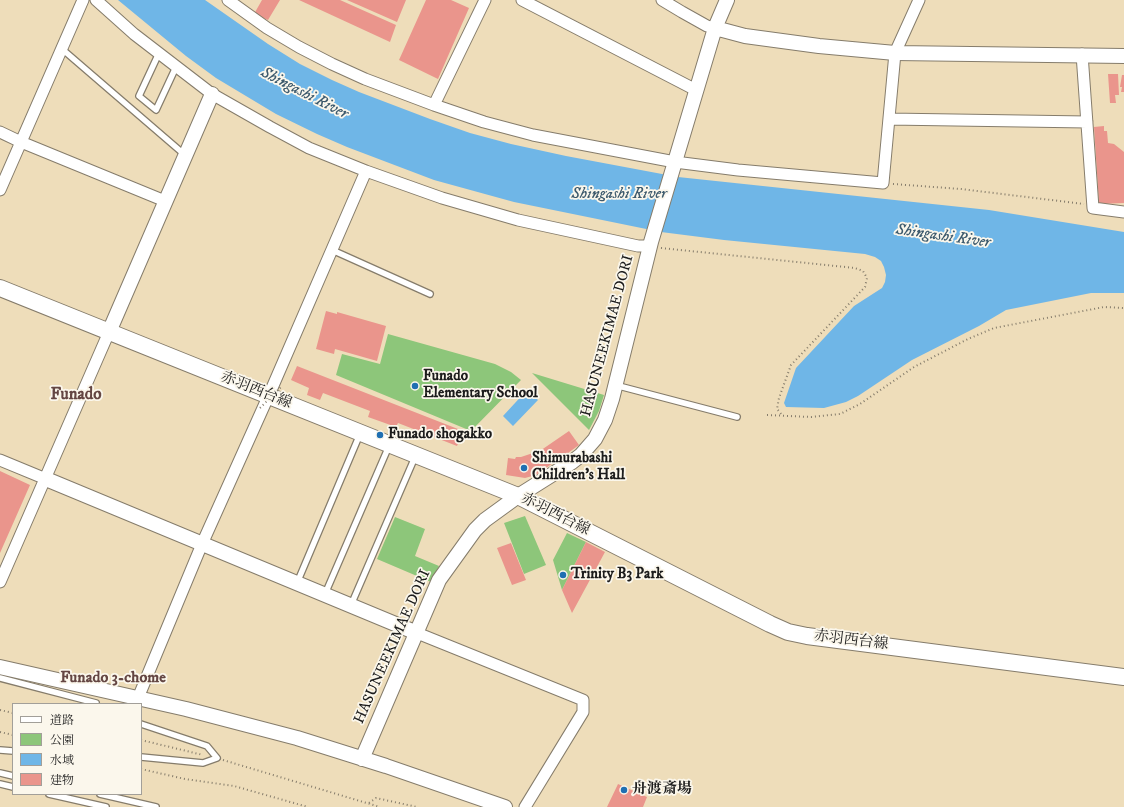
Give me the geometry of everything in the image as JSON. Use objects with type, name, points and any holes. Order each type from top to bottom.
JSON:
[{"type":"main road","name":"赤羽西台線","points":[[0,288],[109,332],[264,402],[361,432],[518,496],[788,632],[807,636],[1124,677]]},
{"type":"street","points":[[0,190],[83,0]]},
{"type":"street","points":[[96,0],[176,67],[212,94],[309,148],[366,171],[442,198],[518,220],[638,246],[650,244]]},
{"type":"street","points":[[228,0],[298,47],[365,79],[484,122],[533,135],[674,164],[883,183],[895,53],[919,0]]},
{"type":"street","points":[[434,105],[485,0]]},
{"type":"street","points":[[522,0],[696,90]]},
{"type":"street","points":[[662,0],[707,26],[745,36],[819,46],[895,53],[1082,54],[1124,56]]},
{"type":"street","points":[[674,164],[715,28],[727,0]]},
{"type":"street","points":[[1082,54],[1093,208],[1124,212]]},
{"type":"street","points":[[0,582],[4,561],[46,479],[212,94]]},
{"type":"street","points":[[889,119],[1086,122]]},
{"type":"street","points":[[0,132],[21,142],[165,200]]},
{"type":"street","name":"HASUNEEKIMAE DORI","points":[[362,759],[439,580],[475,530],[485,520],[518,496],[562,469],[581,455],[595,439],[605,420],[650,244],[674,164]]},
{"type":"street","points":[[138,698],[202,544],[366,171]]},
{"type":"street","points":[[0,460],[351,606],[583,700],[583,712],[525,807]]},
{"type":"street","points":[[0,667],[186,709],[282,734],[506,807]]},
{"type":"lane","points":[[61,49],[185,155]]},
{"type":"lane","points":[[159,53],[139,96],[156,110],[176,67]]},
{"type":"lane","points":[[332,250],[430,294]]},
{"type":"lane","points":[[615,385],[738,417]]},
{"type":"lane","points":[[297,583],[361,432]]},
{"type":"lane","points":[[325,595],[390,444]]},
{"type":"lane","points":[[351,606],[416,455]]},
{"type":"lane","points":[[0,678],[96,703]]},
{"type":"lane","points":[[142,724],[207,746],[217,758],[203,763],[142,757]]},
{"type":"lane","points":[[0,750],[12,751]]},
{"type":"lane","points":[[0,773],[12,776]]},
{"type":"lane","points":[[0,784],[12,787]]},
{"type":"lane","points":[[53,795],[106,807]]},
{"type":"lane","points":[[104,795],[156,807]]},
{"type":"path","points":[[883,183],[961,189],[1093,206]]},
{"type":"path","points":[[650,244],[854,268],[863,271],[867,278],[865,287],[791,365],[779,398],[777,410],[783,416]]},
{"type":"path","points":[[767,415],[811,417],[840,414],[860,404],[914,367],[968,339],[994,328],[1104,307],[1124,308]]},
{"type":"path","points":[[264,402],[282,386]]},
{"type":"path","points":[[0,710],[12,713]]},
{"type":"path","points":[[0,732],[12,735]]},
{"type":"path","points":[[142,740],[217,758],[380,807]]},
{"type":"path","points":[[142,769],[185,780],[234,786],[308,807]]},
{"type":"path","points":[[369,803],[376,798],[417,807]]},
{"type":"green space","points":[[388,334],[495,364],[511,372],[521,380],[471,431],[336,375],[342,354],[380,364]]},
{"type":"green space","points":[[532,373],[604,395],[599,411],[589,430]]},
{"type":"green space","points":[[525,516],[546,565],[524,574],[504,523]]},
{"type":"green space","points":[[395,517],[425,529],[415,556],[439,566],[431,582],[377,559]]},
{"type":"green space","name":"Trinity B3 Park","points":[[567,533],[586,542],[562,590],[553,560]]},
{"type":"water","name":"Shingashi River","points":[[118,0],[205,0],[268,44],[300,64],[332,80],[430,119],[470,133],[511,144],[678,177],[989,210],[1124,232],[1124,293],[1091,293],[1006,310],[979,326],[912,360],[858,396],[846,402],[824,408],[786,407],[784,403],[796,368],[854,306],[882,288],[886,275],[881,261],[875,257],[865,254],[661,232],[514,202],[434,180],[347,147],[276,114],[216,78],[186,56]]},
{"type":"water","points":[[527,390],[538,400],[513,426],[503,416]]},
{"type":"building","points":[[262,0],[280,0],[268,20],[254,14]]},
{"type":"building","points":[[299,0],[340,0],[396,25],[390,42]]},
{"type":"building","points":[[347,0],[406,0],[397,22]]},
{"type":"building","points":[[426,0],[451,0],[469,8],[438,79],[399,60]]},
{"type":"building","points":[[1108,74],[1118,74],[1119,95],[1115,95],[1116,103],[1110,103]]},
{"type":"building","points":[[1122,75],[1124,75],[1124,92],[1121,92],[1122,87],[1120,87]]},
{"type":"building","points":[[1104,126],[1104,131],[1107,131],[1108,143],[1114,144],[1124,152],[1124,203],[1099,204],[1094,127]]},
{"type":"building","points":[[326,311],[337,314],[337,312],[386,326],[377,361],[335,349],[334,354],[316,349]]},
{"type":"building","points":[[297,366],[463,431],[457,446],[398,423],[396,427],[368,417],[370,411],[323,393],[320,400],[307,395],[309,388],[291,380]]},
{"type":"building","points":[[569,431],[579,445],[568,453],[569,455],[562,461],[560,458],[536,475],[525,478],[506,475],[508,458],[515,459],[516,457],[533,453],[534,455]]},
{"type":"building","points":[[0,471],[30,485],[0,553]]},
{"type":"building","points":[[586,542],[605,552],[572,613],[562,590]]},
{"type":"building","points":[[511,543],[526,580],[512,585],[497,548]]},
{"type":"building","name":"舟渡斎場","points":[[618,784],[647,797],[643,807],[607,807]]},
{"type":"place","name":"Funado Elementary School","points":[[415,386]]},
{"type":"place","name":"Funado shogakko","points":[[380,435]]},
{"type":"place","name":"Shimurabashi Children's Hall","points":[[524,468]]},
{"type":"place","name":"Trinity B3 Park","points":[[563,575]]},
{"type":"place","name":"舟渡斎場","points":[[624,790]]},
{"type":"district","name":"Funado","points":[[76,395]]},
{"type":"district","name":"Funado 3-chome","points":[[113,679]]}]
